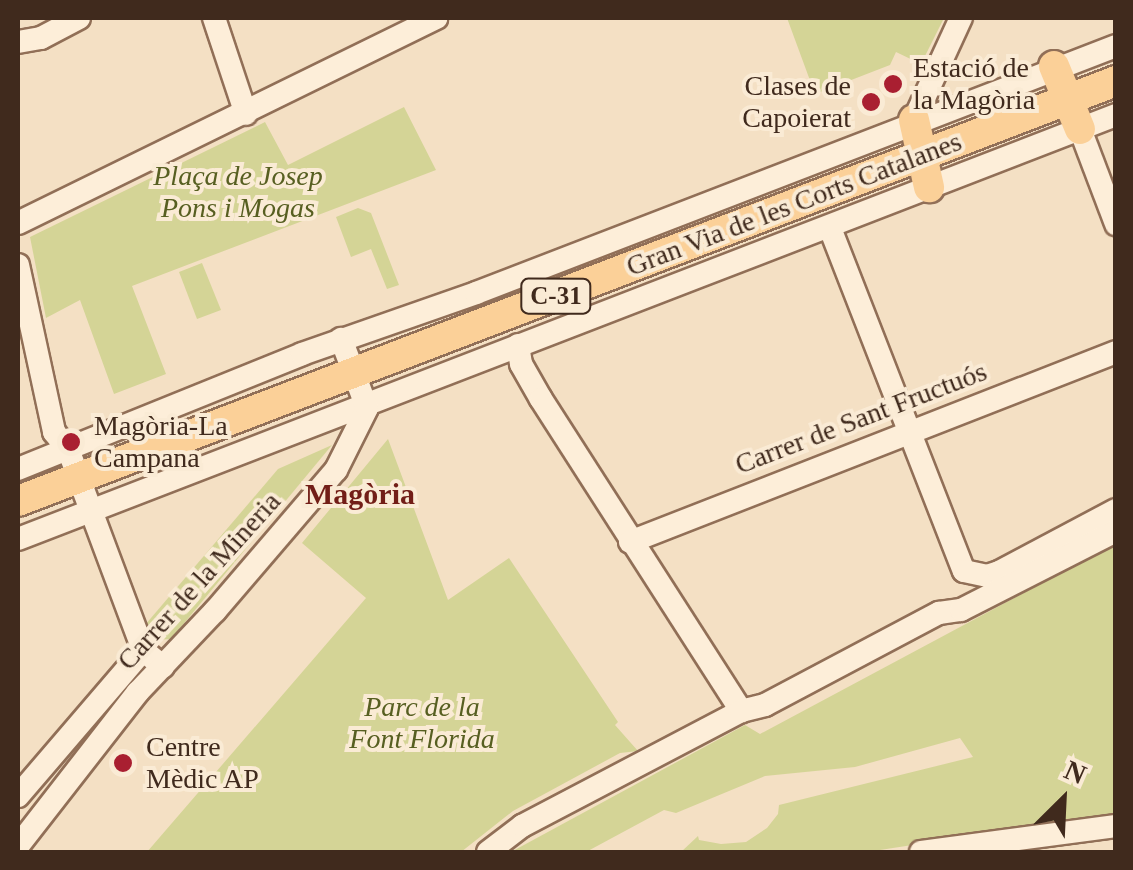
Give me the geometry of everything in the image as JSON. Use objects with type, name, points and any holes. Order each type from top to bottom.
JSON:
[{"type":"main road","points":[[1054,66],[1080,128]]},
{"type":"main road","name":"Gran Via de les Corts Catalanes","points":[[18,502],[1116,81]]},
{"type":"main road","points":[[914,120],[919,157],[929,187]]},
{"type":"street","points":[[18,42],[41,38],[79,18]]},
{"type":"street","points":[[214,18],[243,107]]},
{"type":"street","points":[[914,120],[961,18]]},
{"type":"street","points":[[24,220],[243,107],[432,20]]},
{"type":"street","points":[[18,469],[61,440],[478,292],[1054,66],[1116,46]]},
{"type":"street","points":[[18,539],[1116,115]]},
{"type":"street","points":[[1080,128],[1116,224]]},
{"type":"street","points":[[830,228],[907,432],[976,574]]},
{"type":"street","points":[[18,264],[61,440],[80,478],[143,650],[162,666]]},
{"type":"street","points":[[341,339],[367,402]]},
{"type":"street","points":[[518,345],[521,364],[541,399],[741,711]]},
{"type":"street","name":"Carrer de Sant Fructuós","points":[[630,542],[1116,352]]},
{"type":"street","name":"Carrer de la Mineria","points":[[18,846],[162,666],[317,495],[353,443],[367,402]]},
{"type":"street","points":[[940,614],[976,574],[1116,510]]},
{"type":"street","points":[[488,852],[522,826],[741,711],[764,705],[940,614],[962,610],[1116,530]]},
{"type":"street","name":"Carrer de la Mineria","points":[[18,796],[143,650]]},
{"type":"street","points":[[921,852],[1116,826]]},
{"type":"green space","points":[[787,18],[944,18],[921,64],[896,52],[890,65],[815,94]]},
{"type":"green space","name":"Plaça de Josep Pons i Mogas","points":[[404,107],[436,170],[132,286],[166,374],[114,394],[80,300],[46,318],[30,237],[265,122],[288,165]]},
{"type":"green space","points":[[358,208],[371,213],[399,285],[387,289],[371,249],[351,257],[336,217]]},
{"type":"green space","points":[[202,263],[221,310],[197,319],[179,272]]},
{"type":"green space","name":"Parc de la Font Florida","points":[[388,439],[448,600],[509,558],[618,722],[615,725],[638,751],[620,753],[513,811],[461,852],[147,852],[366,598],[302,543]]},
{"type":"green space","points":[[332,445],[171,639],[154,640],[145,625],[278,469]]},
{"type":"green space","points":[[1115,544],[1115,814],[867,852],[681,852],[698,836],[699,840],[721,844],[746,842],[767,828],[778,814],[779,805],[973,757],[960,738],[855,767],[765,776],[676,813],[664,810],[586,852],[511,852],[745,725],[760,734]]},
{"type":"place","name":"Estació de la Magòria","points":[[893,84]]},
{"type":"place","name":"Clases de Capoierat","points":[[871,102]]},
{"type":"place","name":"Magòria-La Campana","points":[[71,442]]},
{"type":"place","name":"Centre Mèdic AP","points":[[123,763]]},
{"type":"district","name":"Magòria","points":[[360,494]]}]
